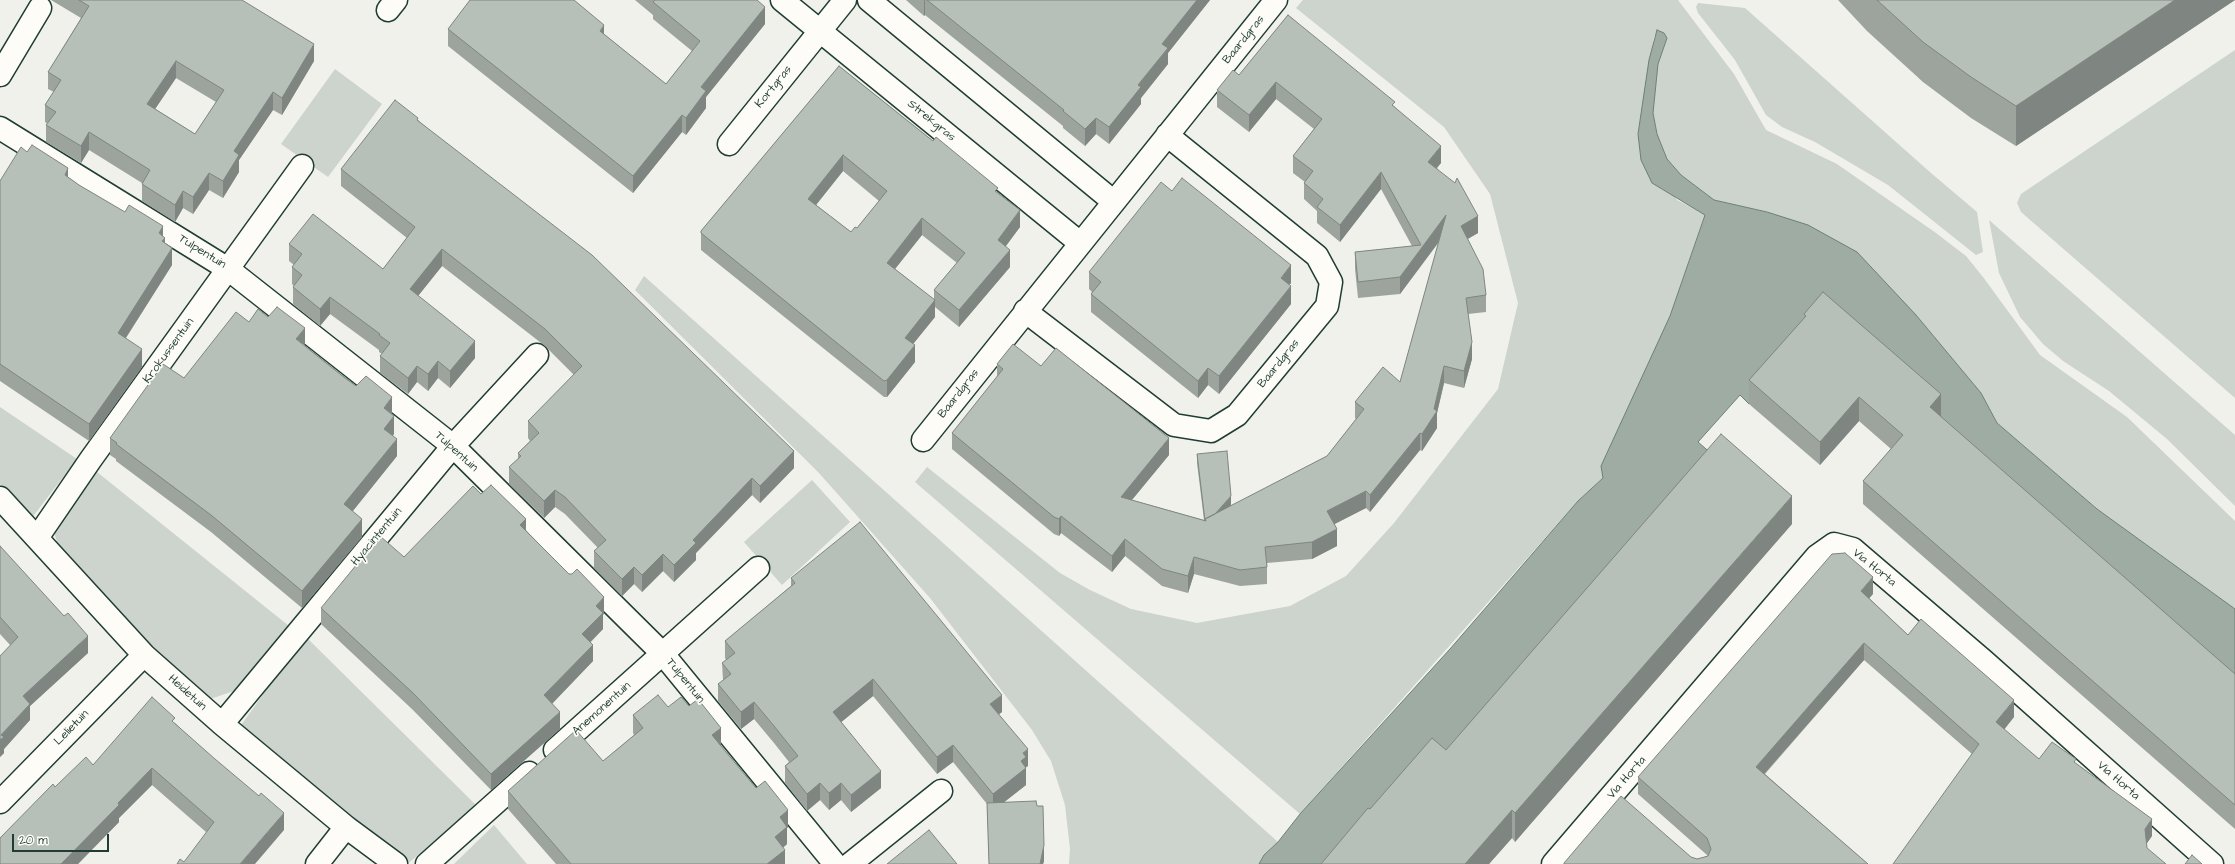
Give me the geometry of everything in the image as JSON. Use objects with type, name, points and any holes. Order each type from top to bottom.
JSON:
[{"type":"street","name":"Strekgras","points":[[782,0],[1080,243]]},
{"type":"street","name":"Kortgras","points":[[729,144],[845,0]]},
{"type":"street","points":[[869,0],[1114,202]]},
{"type":"street","name":"Baardgras","points":[[923,440],[1276,0]]},
{"type":"street","points":[[0,75],[40,8]]},
{"type":"street","name":"Tulpentuin","points":[[0,128],[228,269],[452,446],[663,654],[835,864]]},
{"type":"street","name":"Baardgras","points":[[1025,311],[1174,425],[1211,431],[1237,415],[1327,306],[1331,282],[1317,256],[1167,135]]},
{"type":"street","name":"Krokussentuin","points":[[37,538],[91,459],[302,166]]},
{"type":"street","name":"Hyacintentuin","points":[[222,724],[452,446],[537,355]]},
{"type":"street","name":"Heidetuin","points":[[0,498],[144,655],[222,724],[346,827],[396,864]]},
{"type":"street","name":"Via Horta","points":[[1553,864],[1817,556],[1834,544],[1853,549],[1984,662],[2212,864]]},
{"type":"street","name":"Anemonentuin","points":[[427,864],[758,568]]},
{"type":"street","name":"Lelietuin","points":[[0,802],[144,655]]},
{"type":"street","points":[[850,864],[941,791]]},
{"type":"street","points":[[1616,792],[1633,807]]},
{"type":"street","points":[[317,864],[346,827]]},
{"type":"shaded area","points":[[1303,0],[1678,0],[1734,74],[1766,130],[1837,164],[1936,233],[1966,256],[2040,355],[2127,417],[2235,521],[2235,609],[2097,509],[1997,423],[1981,393],[1916,315],[1767,212],[1714,200],[1681,175],[1667,159],[1657,134],[1653,112],[1658,64],[1667,38],[1658,30],[1654,37],[1638,134],[1677,200],[1705,214],[1670,316],[1603,478],[1578,501],[1300,814],[915,482],[927,467],[1060,573],[1090,590],[1131,609],[1197,623],[1290,606],[1346,576],[1394,523],[1498,389],[1518,303],[1490,194],[1444,127],[1296,8]]},
{"type":"shaded area","points":[[1698,3],[1745,8],[1977,212],[1983,252],[1976,255],[1888,185],[1815,142],[1782,127],[1766,115],[1735,60],[1698,13],[1696,7]]},
{"type":"shaded area","points":[[1657,30],[1664,33],[1667,38],[1658,64],[1653,113],[1657,134],[1667,159],[1681,175],[1714,200],[1767,212],[1808,225],[1857,252],[1916,315],[1981,393],[1997,423],[2097,509],[2235,609],[2235,696],[1806,339],[1749,404],[1740,395],[1698,442],[1721,462],[1345,864],[1259,864],[1264,855],[1278,842],[1300,814],[1450,649],[1578,501],[1603,478],[1601,466],[1670,316],[1705,215],[1652,183],[1641,160],[1638,134],[1649,60]]},
{"type":"shaded area","points":[[2235,50],[2235,398],[2021,212],[2017,203],[2021,194]]},
{"type":"shaded area","points":[[335,69],[382,104],[328,177],[281,144]]},
{"type":"shaded area","points":[[1989,220],[2235,435],[2235,506],[2167,439],[2109,391],[2063,361],[2043,344],[2020,317],[1999,273]]},
{"type":"shaded area","points":[[644,276],[1278,842],[1264,855],[1259,864],[1069,864],[1070,849],[1065,805],[1051,761],[1032,730],[930,598],[819,473],[635,290]]},
{"type":"shaded area","points":[[0,407],[77,459],[31,519],[0,484]]},
{"type":"shaded area","points":[[97,472],[289,626],[234,691],[204,701],[61,555],[54,532]]},
{"type":"shaded area","points":[[812,480],[850,522],[782,585],[744,542]]},
{"type":"shaded area","points":[[305,636],[478,807],[407,864],[239,728]]},
{"type":"shaded area","points":[[494,825],[527,864],[454,864]]},
{"type":"building","points":[[79,0],[242,0],[314,44],[282,98],[273,92],[234,151],[239,155],[223,181],[209,173],[193,197],[183,191],[175,205],[142,184],[150,170],[89,132],[81,146],[46,125],[56,112],[45,105],[61,80],[48,72],[89,6]],"holes":[[[176,61],[224,90],[195,134],[147,104]]]},
{"type":"building","points":[[470,0],[574,0],[604,25],[600,31],[666,84],[700,41],[653,2],[655,0],[757,0],[765,7],[701,87],[706,91],[686,118],[682,115],[633,176],[448,29]]},
{"type":"building","points":[[927,0],[1197,0],[1162,44],[1168,48],[1138,85],[1141,87],[1109,127],[1096,118],[1085,129],[1063,111],[1064,110]]},
{"type":"building","points":[[1877,0],[2175,0],[2016,106],[1971,77],[1923,42]]},
{"type":"building","points":[[1288,15],[1395,102],[1392,105],[1441,146],[1428,162],[1455,183],[1457,178],[1478,216],[1461,226],[1483,269],[1486,295],[1466,298],[1472,342],[1464,371],[1444,366],[1434,409],[1437,411],[1422,434],[1420,433],[1370,495],[1366,491],[1327,511],[1337,529],[1312,542],[1265,547],[1267,567],[1240,570],[1194,557],[1188,576],[1162,569],[1125,539],[1112,556],[1061,516],[1059,519],[1054,517],[952,433],[1003,369],[997,364],[1013,344],[1041,366],[1056,348],[1169,438],[1121,497],[1206,521],[1205,519],[1327,456],[1364,409],[1355,402],[1383,367],[1400,382],[1446,215],[1400,277],[1358,282],[1355,252],[1421,245],[1381,172],[1340,225],[1317,207],[1323,199],[1304,183],[1313,171],[1293,156],[1322,119],[1276,82],[1249,115],[1217,90],[1233,70],[1239,75]]},
{"type":"building","points":[[839,66],[933,141],[936,137],[998,188],[995,191],[1020,210],[998,240],[1010,250],[959,310],[934,290],[965,253],[922,218],[887,263],[935,300],[905,338],[915,345],[887,380],[884,381],[701,233],[701,231]],"holes":[[[843,155],[887,191],[857,228],[855,227],[851,232],[808,199]]]},
{"type":"building","points":[[395,100],[418,118],[417,120],[592,255],[794,451],[760,486],[752,478],[693,540],[696,543],[674,565],[663,554],[642,575],[634,567],[622,579],[594,551],[606,540],[565,497],[555,490],[544,501],[509,467],[521,456],[518,453],[539,433],[528,421],[582,366],[545,329],[442,249],[410,289],[475,341],[450,371],[438,361],[428,374],[417,366],[408,378],[380,356],[390,343],[379,335],[380,334],[330,297],[320,309],[293,287],[302,275],[292,267],[302,254],[289,244],[313,214],[383,269],[415,227],[341,169]]},
{"type":"building","points":[[32,145],[68,168],[65,175],[79,185],[125,212],[129,205],[163,226],[159,233],[165,238],[162,241],[172,248],[118,333],[142,349],[89,424],[0,364],[0,181],[21,147],[27,152]]},
{"type":"building","points":[[1182,178],[1291,265],[1281,278],[1291,286],[1219,376],[1208,368],[1198,381],[1091,294],[1101,282],[1089,272],[1161,182],[1172,191]]},
{"type":"building","points":[[1823,292],[1941,394],[1930,407],[2235,674],[2235,805],[1863,481],[1903,435],[1859,397],[1820,442],[1749,380],[1806,316],[1804,314]]},
{"type":"building","points":[[277,307],[305,328],[296,339],[345,378],[356,386],[366,376],[392,397],[384,408],[394,416],[384,429],[397,439],[344,504],[362,519],[302,591],[211,515],[110,438],[163,364],[184,378],[236,312],[249,322],[258,309],[268,317]]},
{"type":"building","points":[[1721,434],[1792,496],[1515,813],[1512,810],[1465,864],[1321,864],[1368,808],[1370,809],[1432,738],[1446,750]]},
{"type":"building","points":[[1227,451],[1231,496],[1215,514],[1205,519],[1205,521],[1197,454]]},
{"type":"building","points":[[491,485],[526,519],[520,525],[569,574],[572,574],[577,569],[604,597],[596,606],[603,613],[582,634],[593,645],[544,695],[560,712],[491,774],[413,693],[321,608],[380,536],[404,557],[473,486],[481,494]]},
{"type":"building","points":[[860,522],[1002,695],[990,704],[1028,749],[1023,753],[1026,757],[1021,761],[1026,768],[993,794],[953,745],[937,757],[873,679],[833,712],[881,771],[851,795],[841,783],[829,793],[820,783],[807,794],[785,766],[798,756],[774,726],[754,702],[741,712],[718,684],[731,674],[722,663],[735,653],[725,641],[795,583],[791,578]]},
{"type":"building","points":[[0,546],[64,616],[68,613],[88,636],[23,696],[30,704],[1,735],[4,737],[0,740],[0,656],[18,637],[0,617]]},
{"type":"building","points":[[1845,553],[1873,577],[1861,591],[1908,635],[1921,619],[2014,700],[1996,722],[2039,759],[2052,742],[2076,759],[2074,762],[2152,819],[2145,829],[2147,848],[2166,864],[1893,864],[1979,744],[1864,643],[1756,767],[1868,864],[1564,864],[1621,796],[1691,857],[1697,859],[1708,856],[1711,849],[1707,838],[1638,777],[1832,554]]},
{"type":"building","points":[[658,695],[668,707],[681,697],[689,706],[698,699],[721,728],[712,735],[756,788],[765,781],[788,810],[780,817],[787,827],[775,837],[785,850],[767,864],[571,864],[508,791],[576,730],[603,761],[643,728],[633,715]]},
{"type":"building","points":[[152,697],[175,718],[172,721],[215,759],[259,796],[261,793],[284,813],[240,864],[177,864],[180,859],[184,862],[214,822],[152,768],[118,803],[119,805],[61,864],[0,864],[0,838],[53,784],[55,787],[86,757],[93,765]]},
{"type":"building","points":[[1036,801],[1037,806],[1043,806],[1044,845],[1040,864],[989,864],[987,803]]},
{"type":"building","points":[[929,830],[957,864],[887,864]]},
{"type":"building","points":[[2192,855],[2202,864],[2185,864]]}]
